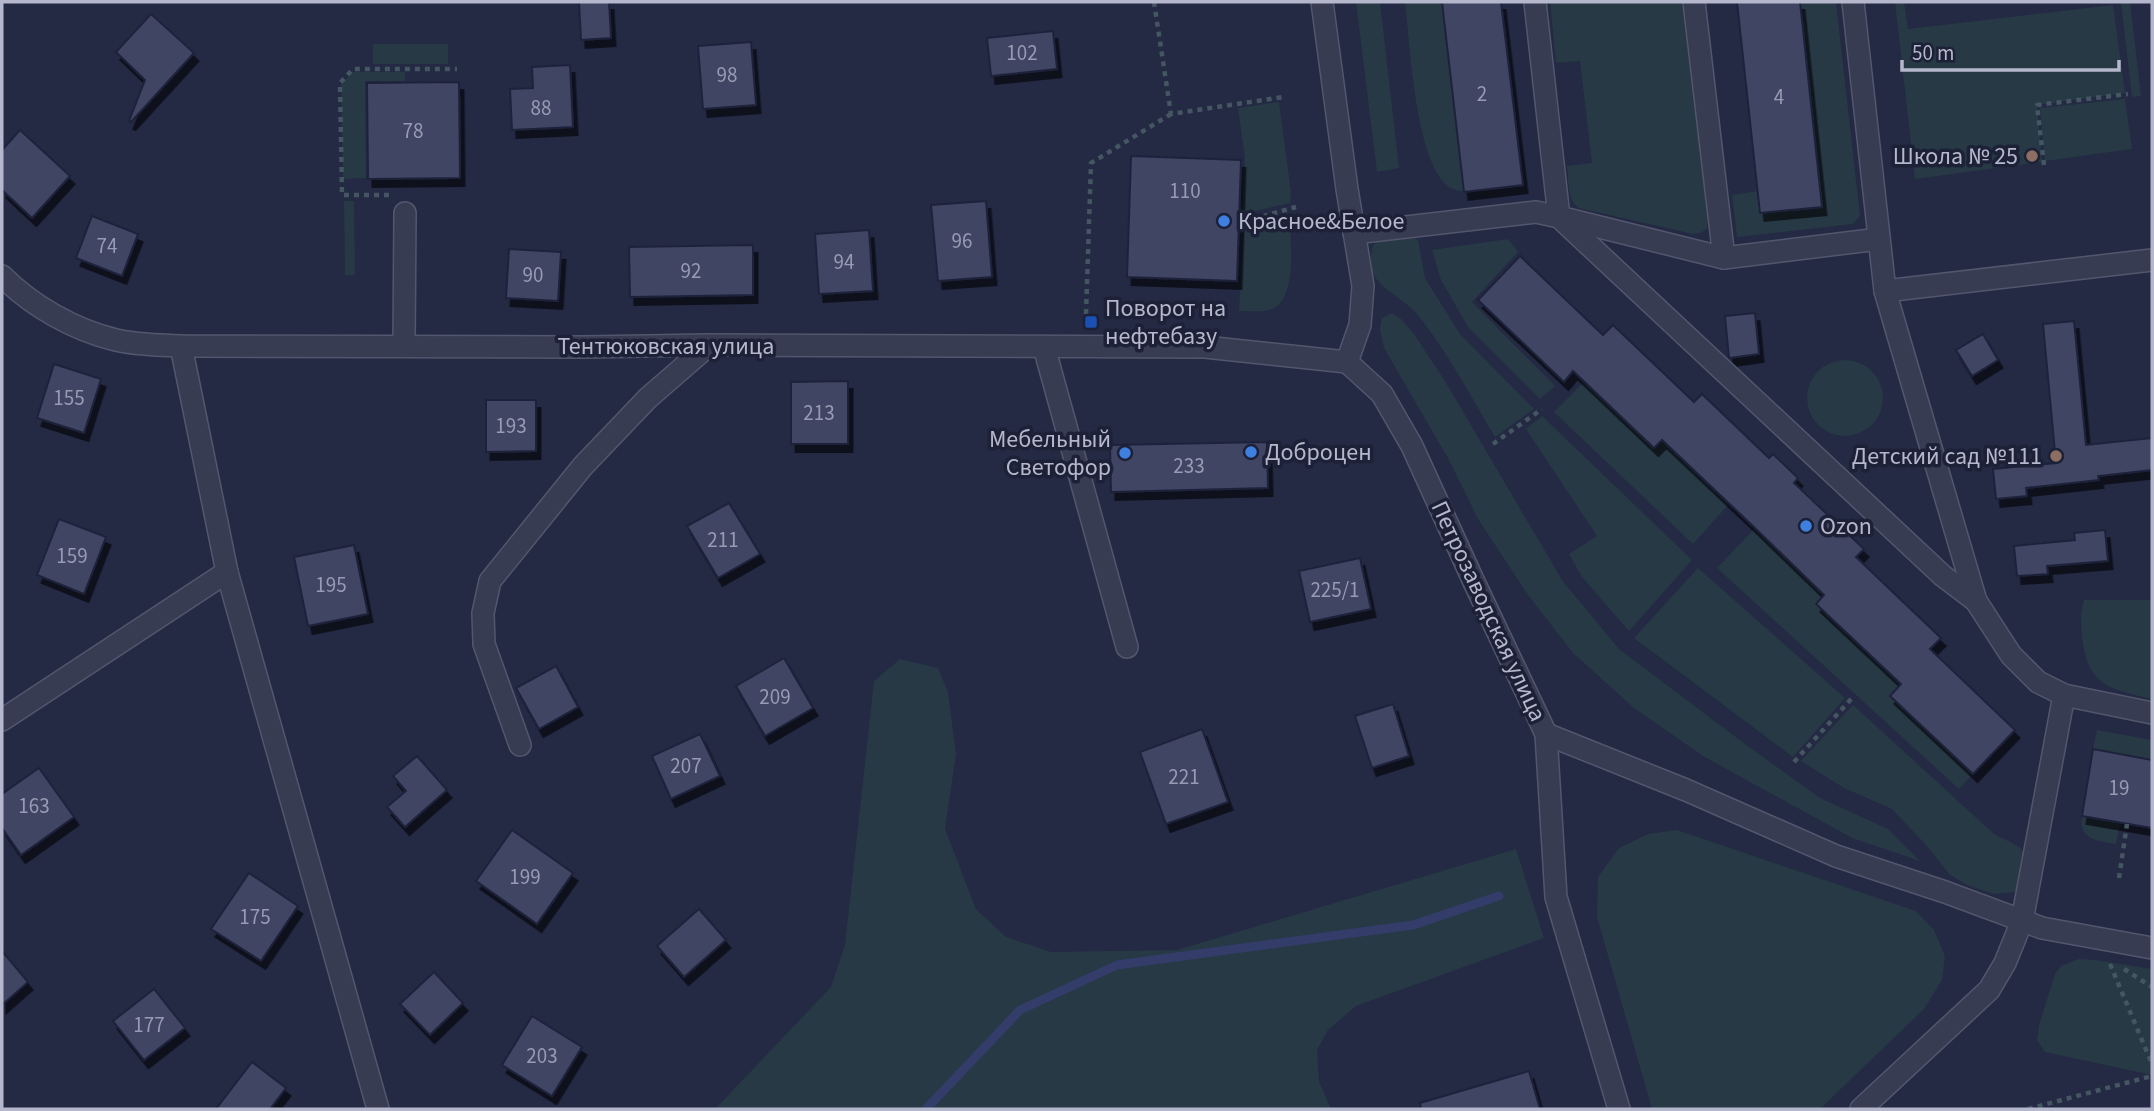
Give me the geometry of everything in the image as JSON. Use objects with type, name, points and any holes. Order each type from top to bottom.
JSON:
[{"type":"street","points":[[1322,2],[1363,286],[1360,324],[1347,362]]},
{"type":"street","points":[[1535,2],[1559,217],[1943,576],[1976,601]]},
{"type":"street","points":[[1694,2],[1724,258]]},
{"type":"street","points":[[1853,2],[1885,291],[1976,601],[2011,655],[2038,682],[2064,695],[2152,713]]},
{"type":"street","points":[[1354,233],[1536,212],[1724,258],[1880,239]]},
{"type":"street","points":[[404,346],[405,213]]},
{"type":"street","points":[[1885,291],[2152,260]]},
{"type":"street","name":"Тентюковская улица","points":[[2,276],[45,309],[96,334],[118,341],[181,346],[1205,347],[1347,362]]},
{"type":"street","points":[[520,745],[484,645],[483,613],[490,582],[583,466],[648,398],[709,345]]},
{"type":"street","points":[[181,346],[227,572],[379,1109]]},
{"type":"street","points":[[1044,347],[1126,647]]},
{"type":"street","name":"Петрозаводская улица","points":[[1347,362],[1382,394],[1412,446],[1546,734],[1686,790],[1836,856],[2052,931],[2152,948]]},
{"type":"street","points":[[2,720],[227,572]]},
{"type":"street","points":[[1861,1109],[1989,990],[2005,963],[2022,921],[2064,695]]},
{"type":"street","points":[[1546,734],[1556,897],[1619,1109]]},
{"type":"path","points":[[1154,2],[1171,114]]},
{"type":"path","points":[[405,213],[406,195],[342,195],[340,83],[352,69],[457,69]]},
{"type":"path","points":[[2044,165],[2037,104],[2128,94]]},
{"type":"path","points":[[1086,314],[1091,163],[1171,114],[1283,97]]},
{"type":"path","points":[[1253,219],[1296,207]]},
{"type":"path","points":[[1493,444],[1542,409]]},
{"type":"path","points":[[1794,762],[1852,698]]},
{"type":"path","points":[[2119,878],[2127,824]]},
{"type":"path","points":[[2152,987],[2109,960],[2152,1064]]},
{"type":"path","points":[[2028,1109],[2152,1076]]},
{"type":"shaded area","points":[[1356,2],[1380,2],[1399,168],[1377,172]]},
{"type":"shaded area","points":[[1405,2],[1442,2],[1464,192],[1449,187],[1438,174],[1428,154],[1416,101]]},
{"type":"shaded area","points":[[1550,2],[1682,2],[1708,221],[1707,228],[1701,233],[1693,234],[1579,208],[1572,200],[1567,166],[1592,163],[1580,61],[1556,63]]},
{"type":"shaded area","points":[[1800,2],[1836,2],[1860,216],[1853,224],[1737,237],[1732,195],[1758,191],[1760,213],[1822,206]]},
{"type":"shaded area","points":[[1895,2],[1904,2],[1908,29],[2113,5],[2125,93],[2037,105],[2042,162],[1915,179]]},
{"type":"shaded area","points":[[2121,2],[2130,2],[2141,96],[2132,97]]},
{"type":"shaded area","points":[[373,44],[448,44],[448,64],[373,64]]},
{"type":"shaded area","points":[[354,72],[405,72],[405,81],[365,81],[366,178],[343,179],[341,84]]},
{"type":"shaded area","points":[[2125,99],[2132,149],[2045,161],[2040,108]]},
{"type":"shaded area","points":[[1279,102],[1291,192],[1290,203],[1242,214],[1245,159],[1238,108]]},
{"type":"shaded area","points":[[344,201],[354,201],[355,275],[345,275]]},
{"type":"shaded area","points":[[1290,216],[1291,268],[1286,293],[1272,309],[1239,311],[1244,227]]},
{"type":"shaded area","points":[[1410,236],[1418,240],[1425,278],[1460,334],[1534,409],[1495,437],[1427,327],[1411,308],[1381,284],[1372,272],[1370,262],[1373,245],[1381,240]]},
{"type":"shaded area","points":[[1508,239],[1518,252],[1472,302],[1555,386],[1540,399],[1468,327],[1441,280],[1432,250]]},
{"type":"shaded area","points":[[1392,313],[1414,334],[1445,381],[1562,580],[1619,649],[1820,798],[1888,829],[1920,861],[1852,838],[1703,756],[1634,708],[1573,653],[1528,595],[1478,519],[1449,460],[1384,348],[1380,329],[1382,318]]},
{"type":"shaded area","points":[[1838,360],[1852,360],[1866,366],[1877,377],[1883,398],[1880,413],[1872,425],[1852,436],[1838,436],[1824,430],[1813,419],[1807,405],[1807,391],[1813,377],[1824,366]]},
{"type":"shaded area","points":[[1584,382],[1654,448],[1662,440],[1729,504],[1693,544],[1554,412]]},
{"type":"shaded area","points":[[1542,416],[1692,560],[1629,631],[1582,577],[1569,554],[1597,536],[1526,429]]},
{"type":"shaded area","points":[[1754,529],[1824,595],[1816,604],[1901,684],[1891,696],[1973,774],[1959,789],[1717,568]]},
{"type":"shaded area","points":[[1698,568],[1845,698],[1793,757],[1634,638]]},
{"type":"shaded area","points":[[2084,600],[2152,600],[2152,699],[2113,688],[2095,676],[2089,666],[2082,637],[2081,614]]},
{"type":"shaded area","points":[[900,659],[938,668],[948,692],[956,754],[945,829],[976,909],[1006,937],[1051,952],[1177,950],[1516,849],[1544,938],[1356,1006],[1328,1030],[1317,1050],[1319,1081],[1331,1109],[715,1109],[831,987],[845,945],[874,681]]},
{"type":"shaded area","points":[[1853,705],[1994,834],[2024,852],[2026,864],[2023,885],[2014,892],[1994,894],[1967,885],[1950,875],[1892,809],[1844,788],[1801,761]]},
{"type":"shaded area","points":[[2097,730],[2152,740],[2152,760],[2093,749]]},
{"type":"shaded area","points":[[2082,817],[2120,823],[2116,844],[2087,835],[2083,830]]},
{"type":"shaded area","points":[[1677,830],[1916,911],[1934,930],[1945,956],[1942,980],[1924,1009],[1820,1109],[1652,1109],[1597,917],[1598,877],[1619,848],[1648,834]]},
{"type":"shaded area","points":[[2079,959],[2152,969],[2152,1075],[2045,1052],[2037,1040],[2055,974],[2061,966]]},
{"type":"building","points":[[579,2],[609,2],[611,38],[581,40]]},
{"type":"building","points":[[1442,2],[1501,2],[1523,185],[1464,192]]},
{"type":"building","points":[[1737,2],[1800,2],[1822,207],[1760,213]]},
{"type":"building","points":[[151,14],[194,53],[131,122],[129,121],[145,80],[116,52]]},
{"type":"building","points":[[1053,31],[1057,69],[991,76],[987,38]]},
{"type":"building","points":[[751,42],[756,105],[703,109],[698,46]]},
{"type":"building","points":[[570,65],[573,127],[512,130],[510,89],[533,88],[532,67]]},
{"type":"building","points":[[459,82],[460,178],[368,179],[367,83]]},
{"type":"building","points":[[20,130],[70,176],[32,218],[2,190],[2,150]]},
{"type":"building","points":[[1131,156],[1241,160],[1237,281],[1127,277]]},
{"type":"building","points":[[986,201],[992,277],[938,281],[931,205]]},
{"type":"building","points":[[92,216],[138,234],[122,276],[76,258]]},
{"type":"building","points":[[869,230],[873,291],[819,294],[815,234]]},
{"type":"building","points":[[753,245],[753,295],[630,297],[629,247]]},
{"type":"building","points":[[509,249],[561,252],[558,301],[506,298]]},
{"type":"building","points":[[1520,256],[1603,335],[1613,325],[1694,402],[1702,394],[1769,458],[1773,454],[1798,478],[1794,483],[1864,549],[1856,557],[1941,638],[1930,649],[2015,730],[1973,774],[1890,696],[1901,684],[1816,604],[1824,595],[1755,528],[1662,440],[1654,448],[1573,371],[1564,382],[1478,300]]},
{"type":"building","points":[[1755,313],[1759,354],[1729,358],[1725,316]]},
{"type":"building","points":[[2074,321],[2086,445],[2152,438],[2152,470],[2098,476],[2099,480],[2026,488],[2027,496],[1996,499],[1993,469],[2056,463],[2043,324]]},
{"type":"building","points":[[1983,334],[1998,360],[1972,376],[1956,350]]},
{"type":"building","points":[[54,364],[101,379],[84,433],[37,418]]},
{"type":"building","points":[[848,381],[848,444],[791,444],[791,382]]},
{"type":"building","points":[[486,400],[536,400],[536,451],[486,452]]},
{"type":"building","points":[[1267,442],[1268,488],[1111,492],[1110,445]]},
{"type":"building","points":[[729,503],[760,554],[718,578],[687,526]]},
{"type":"building","points":[[59,519],[106,537],[84,594],[37,575]]},
{"type":"building","points":[[2105,530],[2108,561],[2047,566],[2048,574],[2017,576],[2014,546],[2075,540],[2074,533]]},
{"type":"building","points":[[354,545],[368,614],[308,626],[294,557]]},
{"type":"building","points":[[1360,558],[1371,609],[1310,622],[1299,571]]},
{"type":"building","points":[[784,658],[813,708],[765,736],[736,686]]},
{"type":"building","points":[[556,666],[578,707],[539,729],[516,688]]},
{"type":"building","points":[[1393,704],[1409,756],[1372,768],[1355,716]]},
{"type":"building","points":[[1202,729],[1228,802],[1166,824],[1140,752]]},
{"type":"building","points":[[700,734],[720,776],[671,799],[652,756]]},
{"type":"building","points":[[2093,749],[2152,760],[2152,828],[2082,816]]},
{"type":"building","points":[[417,756],[447,790],[405,827],[387,807],[406,791],[393,776]]},
{"type":"building","points":[[39,768],[74,817],[21,855],[2,828],[2,794]]},
{"type":"building","points":[[512,830],[573,873],[537,924],[476,881]]},
{"type":"building","points":[[249,873],[298,906],[261,961],[211,929]]},
{"type":"building","points":[[699,909],[726,940],[684,977],[657,946]]},
{"type":"building","points":[[2,951],[28,982],[2,1005]]},
{"type":"building","points":[[434,972],[463,1003],[430,1035],[400,1004]]},
{"type":"building","points":[[154,989],[185,1028],[144,1060],[113,1021]]},
{"type":"building","points":[[532,1016],[582,1047],[552,1096],[502,1065]]},
{"type":"building","points":[[252,1062],[286,1088],[270,1109],[216,1109]]},
{"type":"building","points":[[1529,1071],[1540,1109],[1421,1109],[1420,1103]]},
{"type":"waterway","points":[[926,1109],[1020,1010],[1117,965],[1413,925],[1499,896]]},
{"type":"place","name":"Школа № 25","points":[[2032,156]]},
{"type":"place","name":"Красное&Белое","points":[[1224,221]]},
{"type":"place","name":"Поворот на нефтебазу","points":[[1091,322]]},
{"type":"place","name":"Доброцен","points":[[1251,452]]},
{"type":"place","name":"Мебельный Светофор","points":[[1125,453]]},
{"type":"place","name":"Детский сад №111","points":[[2056,456]]},
{"type":"place","name":"Ozon","points":[[1806,526]]}]
